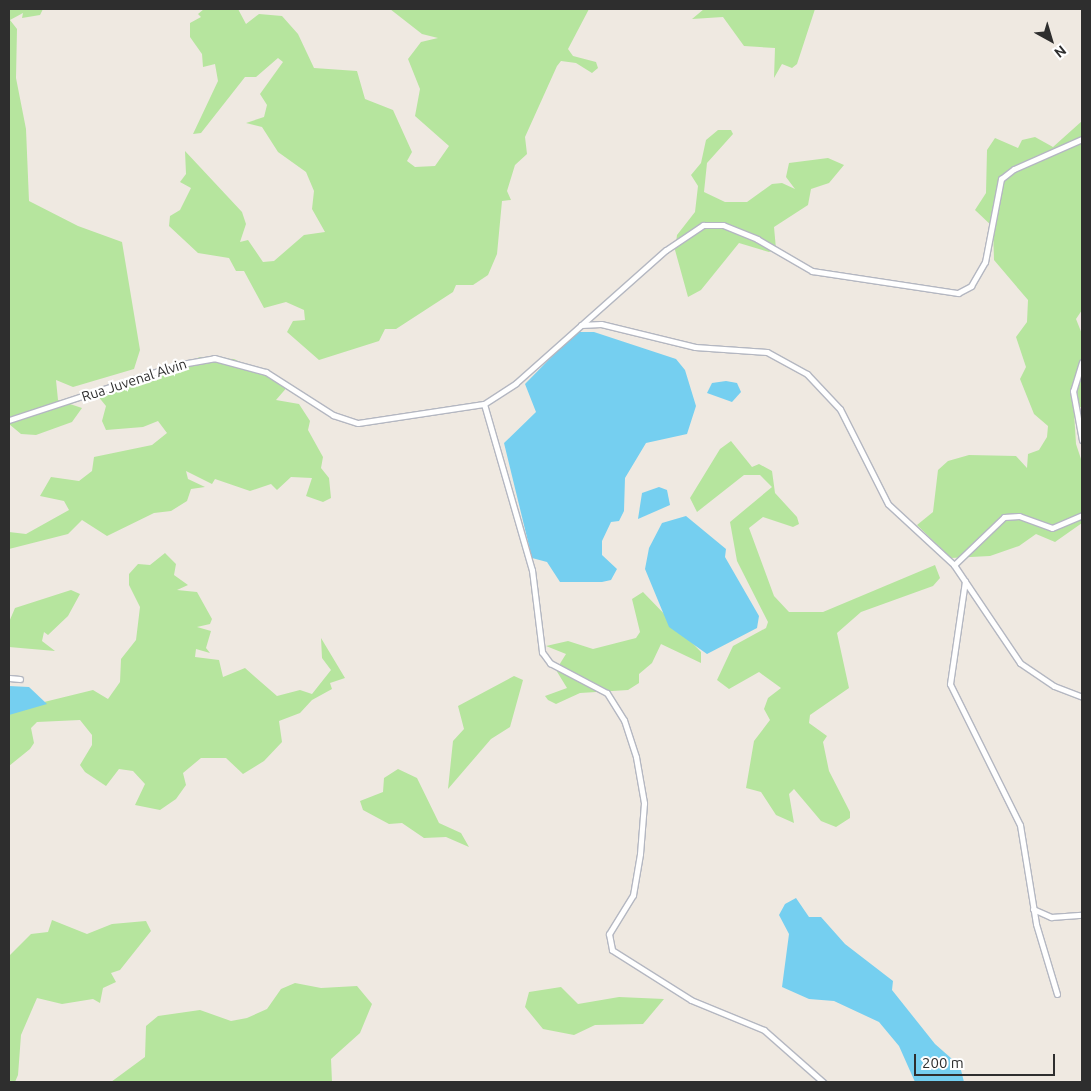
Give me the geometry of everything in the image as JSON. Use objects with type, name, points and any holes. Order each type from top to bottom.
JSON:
[{"type":"street","points":[[823,1082],[764,1030],[691,1000],[612,950],[609,934],[633,895],[640,854],[644,803],[636,757],[624,720],[607,693],[550,662],[542,652],[532,570],[505,464],[484,404],[516,383],[673,244],[703,225],[723,225],[757,238],[812,271],[958,293],[971,286],[985,262],[1000,179],[1014,168],[1082,139]]},
{"type":"street","points":[[581,326],[601,324],[694,347],[767,352],[788,360],[836,403],[888,504],[954,565],[1020,663],[1054,686],[1082,697]]},
{"type":"street","name":"Rua Juvenal Alvin","points":[[9,420],[176,365],[214,358],[266,372],[333,415],[358,423],[484,404]]},
{"type":"street","points":[[1082,362],[1072,391],[1082,440]]},
{"type":"street","points":[[954,565],[1004,517],[1019,516],[1052,528],[1082,515]]},
{"type":"street","points":[[965,580],[950,684],[1020,826],[1033,909],[1057,994]]},
{"type":"street","points":[[9,678],[20,679]]},
{"type":"street","points":[[1033,909],[1050,918],[1082,915]]},
{"type":"green space","points":[[9,9],[43,9],[40,15],[22,18],[23,13],[10,20],[17,29],[16,78],[26,129],[29,201],[78,226],[122,242],[140,350],[134,369],[73,387],[56,380],[58,400],[82,408],[72,422],[36,435],[21,434],[9,424]]},
{"type":"green space","points":[[204,9],[238,9],[246,24],[259,14],[282,16],[298,34],[314,68],[357,71],[365,99],[393,110],[412,152],[407,161],[415,167],[435,166],[449,146],[415,116],[420,89],[408,59],[421,42],[438,38],[422,34],[390,9],[589,9],[568,49],[573,56],[596,62],[598,68],[592,73],[576,63],[561,61],[557,66],[525,137],[527,154],[515,165],[507,191],[511,200],[502,201],[497,254],[488,275],[473,285],[456,285],[453,292],[396,329],[385,329],[379,341],[319,360],[287,332],[293,321],[305,320],[304,310],[286,302],[264,308],[244,271],[236,271],[229,258],[198,253],[169,226],[170,216],[180,210],[191,188],[180,182],[186,174],[185,151],[242,212],[246,224],[240,242],[248,240],[263,262],[274,261],[304,235],[325,232],[312,209],[314,191],[306,172],[278,152],[262,127],[246,123],[264,117],[267,105],[260,94],[283,62],[278,58],[256,77],[245,77],[201,133],[193,134],[218,81],[215,64],[203,67],[202,54],[190,37],[190,23],[201,17],[198,14]]},
{"type":"green space","points":[[704,9],[815,9],[797,64],[792,68],[782,64],[774,78],[775,48],[744,46],[723,17],[692,19]]},
{"type":"green space","points":[[1082,121],[1082,310],[1076,319],[1082,334],[1082,406],[1074,412],[1076,444],[1082,462],[1082,523],[1055,542],[1036,534],[1019,546],[990,556],[951,558],[917,525],[933,512],[938,470],[948,461],[969,455],[1016,456],[1027,468],[1028,454],[1039,450],[1047,437],[1048,426],[1034,414],[1020,379],[1026,367],[1016,337],[1027,322],[1028,300],[994,260],[993,227],[975,210],[986,193],[987,150],[995,138],[1018,148],[1022,140],[1035,137],[1053,147]]},
{"type":"green space","points":[[718,130],[731,130],[733,134],[707,163],[704,192],[725,202],[747,202],[772,184],[782,183],[795,189],[786,177],[789,163],[828,158],[844,165],[829,183],[811,189],[808,205],[774,227],[776,249],[769,252],[739,243],[701,290],[688,297],[675,250],[677,235],[695,212],[698,186],[691,175],[701,163],[706,140]]},
{"type":"green space","points":[[200,357],[234,359],[289,385],[276,400],[299,404],[310,421],[308,430],[323,457],[321,468],[329,478],[331,498],[323,502],[306,496],[312,478],[291,477],[277,490],[271,484],[250,491],[215,479],[212,484],[186,471],[188,479],[205,487],[191,489],[187,501],[171,511],[154,513],[107,536],[82,520],[68,534],[9,549],[9,532],[26,534],[69,510],[64,501],[40,496],[51,477],[79,481],[92,471],[94,457],[152,445],[167,433],[158,421],[143,427],[106,430],[102,421],[106,406],[97,395]]},
{"type":"green space","points":[[731,441],[752,467],[759,464],[772,471],[775,493],[797,517],[799,524],[793,527],[763,517],[749,528],[774,596],[789,612],[823,612],[935,565],[940,578],[933,586],[861,612],[837,633],[849,688],[810,715],[809,723],[827,736],[823,742],[829,771],[850,812],[850,818],[836,827],[821,821],[794,789],[789,794],[794,823],[776,815],[761,792],[746,788],[754,741],[770,720],[764,709],[768,698],[781,688],[759,672],[729,689],[717,680],[733,646],[766,628],[768,622],[737,561],[730,522],[772,487],[760,475],[744,475],[697,512],[690,498],[720,449]]},
{"type":"green space","points":[[165,553],[176,564],[174,575],[188,585],[177,590],[197,592],[212,619],[210,624],[197,627],[211,631],[206,648],[210,653],[196,649],[195,657],[219,660],[223,677],[245,668],[277,696],[300,690],[312,694],[331,670],[322,658],[321,638],[345,678],[330,683],[332,689],[312,700],[300,713],[279,721],[282,742],[264,761],[243,774],[226,758],[201,758],[183,773],[186,785],[176,799],[160,810],[135,805],[145,784],[133,771],[119,769],[106,786],[85,772],[80,765],[92,745],[92,735],[80,720],[37,722],[31,728],[34,743],[30,749],[9,766],[9,697],[40,703],[93,690],[108,699],[120,682],[121,659],[136,640],[140,607],[129,585],[129,574],[138,564],[150,565]]},
{"type":"green space","points":[[71,590],[80,594],[68,616],[48,635],[44,632],[42,641],[55,651],[9,647],[9,622],[15,608]]},
{"type":"green space","points":[[643,592],[701,652],[701,663],[661,644],[652,663],[639,674],[639,683],[628,690],[580,693],[556,704],[548,700],[545,696],[567,688],[556,670],[566,654],[546,646],[568,641],[593,649],[636,638],[640,632],[632,599]]},
{"type":"green space","points":[[514,676],[523,680],[510,727],[491,739],[448,789],[453,741],[464,729],[458,706]]},
{"type":"green space","points":[[398,769],[417,778],[439,823],[461,833],[469,847],[446,837],[424,838],[402,823],[389,824],[363,810],[360,801],[383,792],[384,778]]},
{"type":"green space","points":[[52,920],[87,934],[112,924],[146,921],[151,931],[120,970],[111,973],[116,982],[103,988],[100,1003],[93,999],[62,1004],[37,998],[21,1035],[18,1075],[15,1082],[9,1082],[9,956],[31,934],[48,932]]},
{"type":"green space","points":[[295,983],[321,988],[357,986],[372,1004],[360,1033],[331,1059],[332,1082],[111,1082],[145,1057],[146,1026],[158,1016],[200,1010],[231,1021],[247,1018],[267,1009],[281,989]]},
{"type":"green space","points":[[561,987],[578,1004],[619,997],[664,999],[643,1024],[595,1025],[574,1035],[543,1029],[525,1007],[529,992]]},
{"type":"water","points":[[576,332],[594,332],[676,359],[685,370],[696,406],[687,434],[646,443],[625,478],[624,511],[619,521],[611,522],[602,541],[602,555],[617,569],[611,580],[602,582],[560,582],[547,562],[532,558],[504,443],[536,412],[525,384]]},
{"type":"water","points":[[726,381],[737,383],[741,392],[732,402],[707,393],[712,383]]},
{"type":"water","points":[[659,487],[667,490],[670,505],[638,519],[642,493]]},
{"type":"water","points":[[686,516],[726,549],[725,557],[759,616],[757,628],[707,654],[669,627],[645,569],[649,548],[662,523]]},
{"type":"water","points":[[9,686],[29,687],[47,704],[9,715]]},
{"type":"water","points":[[796,898],[809,917],[821,917],[845,944],[893,981],[892,990],[935,1044],[960,1066],[964,1082],[915,1082],[899,1046],[879,1022],[834,1001],[809,999],[782,987],[789,934],[779,915],[785,904]]}]
